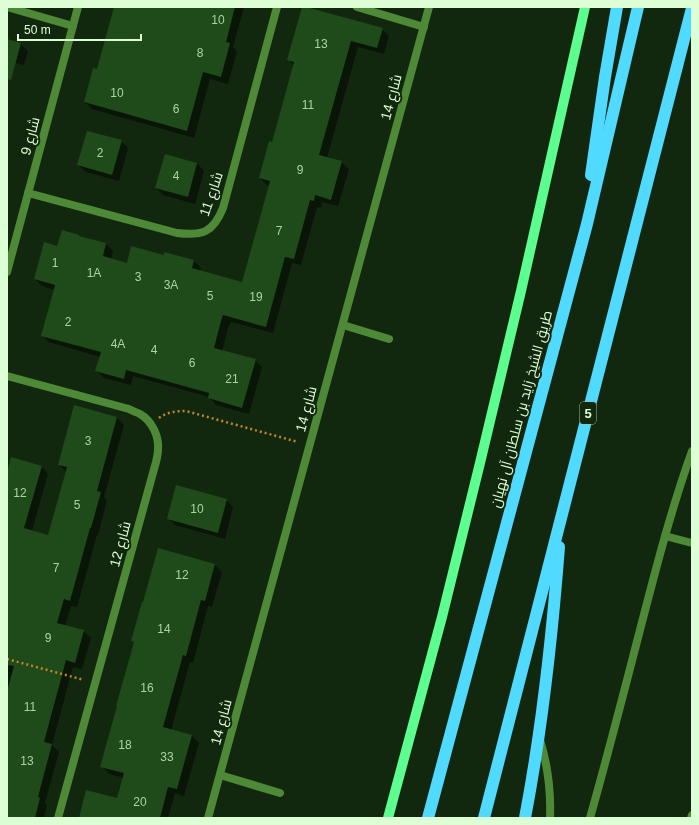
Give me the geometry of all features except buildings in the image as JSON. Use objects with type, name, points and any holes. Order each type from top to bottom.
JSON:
[{"type":"highway","points":[[587,224],[597,126],[617,7]]},
{"type":"highway","name":"طريق الشيخ زايد بن سلطان آل نهيان","points":[[428,818],[587,224],[638,7]]},
{"type":"highway","name":"5","points":[[484,818],[692,8]]},
{"type":"highway","name":"5","points":[[525,818],[548,661],[562,514]]},
{"type":"main road","points":[[388,818],[442,618],[525,276],[585,7]]},
{"type":"street","points":[[7,7],[73,26]]},
{"type":"street","name":"شارع 9","points":[[7,272],[78,7]]},
{"type":"street","name":"شارع 11","points":[[28,193],[177,233],[197,234],[206,231],[213,226],[219,218],[223,208],[277,7]]},
{"type":"street","points":[[357,7],[424,27]]},
{"type":"street","name":"شارع 14","points":[[208,818],[429,7]]},
{"type":"street","points":[[343,325],[389,339]]},
{"type":"street","points":[[7,376],[128,409],[141,415],[152,426]]},
{"type":"street","name":"شارع 12","points":[[58,818],[158,451],[156,433],[152,426]]},
{"type":"street","points":[[590,818],[632,664],[650,589],[692,451]]},
{"type":"street","points":[[665,536],[692,543]]},
{"type":"street","points":[[538,735],[548,771],[550,789],[550,818]]},
{"type":"street","points":[[220,776],[280,793]]},
{"type":"path","points":[[152,426],[162,416],[177,411],[186,411],[310,445]]},
{"type":"path","points":[[7,659],[95,683]]}]
